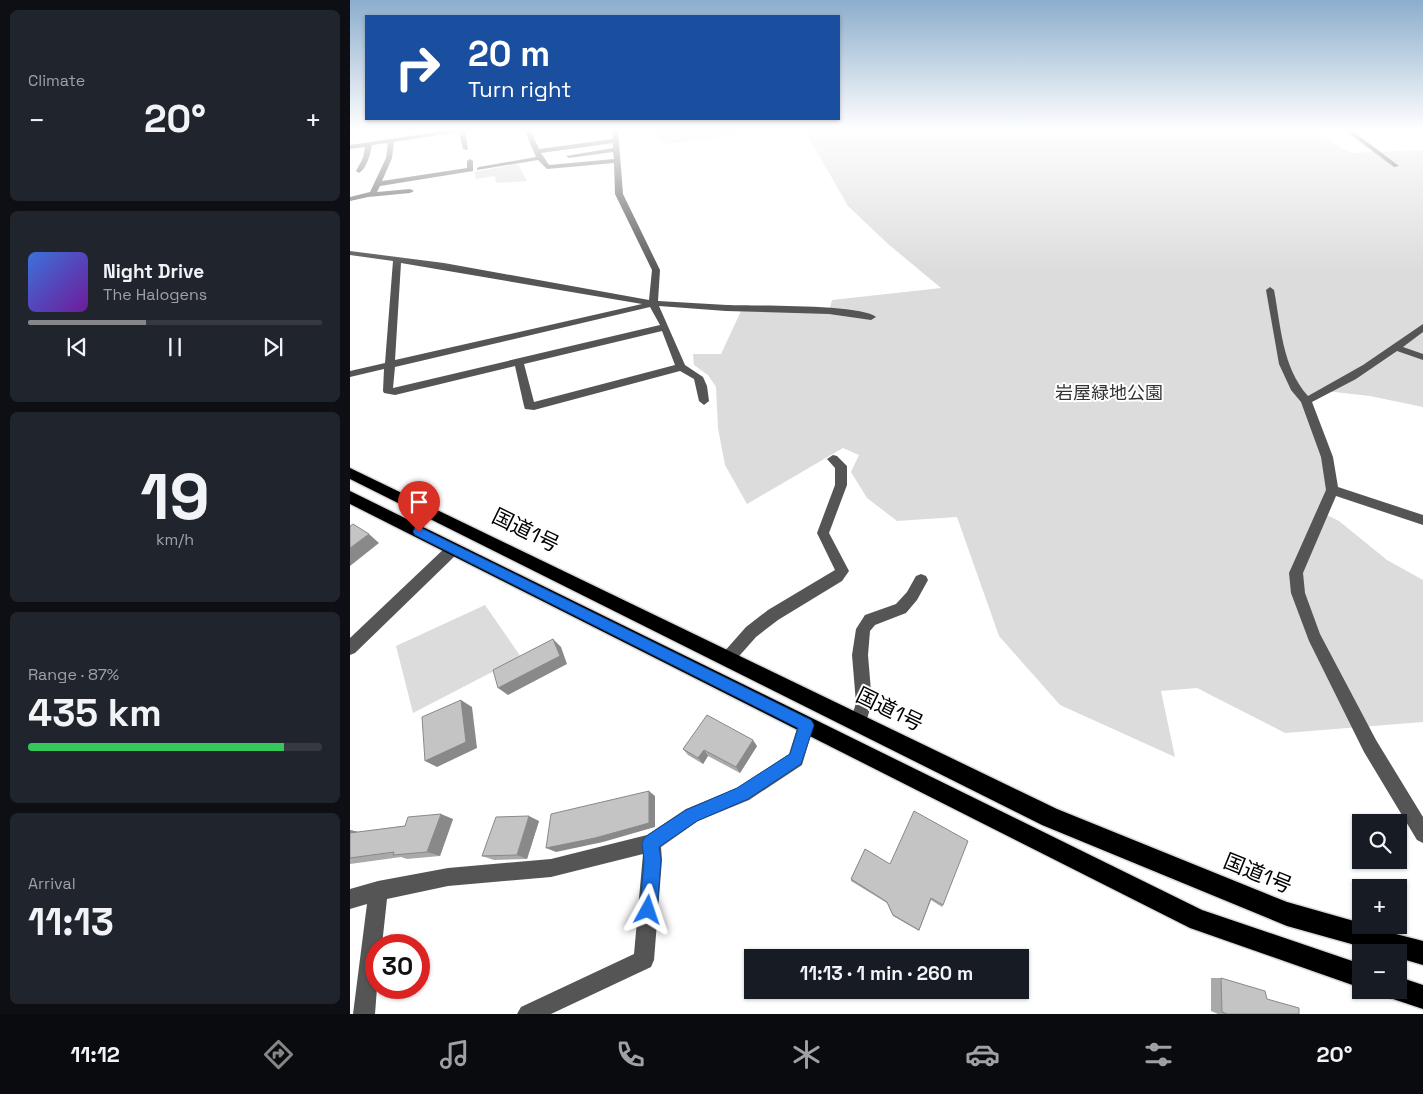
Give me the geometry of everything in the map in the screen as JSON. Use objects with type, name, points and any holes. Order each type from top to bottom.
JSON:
[{"type":"highway","name":"国道1号","points":[[350,473],[1050,817],[1278,910],[1423,953]]},
{"type":"highway","points":[[350,497],[1198,920],[1352,973]]},
{"type":"highway","points":[[1407,991],[1423,997]]},
{"type":"street","points":[[370,195],[381,176]]},
{"type":"street","points":[[377,184],[434,176]]},
{"type":"street","points":[[618,176],[619,194],[656,270],[653,303],[681,367],[698,377],[702,386],[704,401]]},
{"type":"street","points":[[350,199],[410,191]]},
{"type":"street","points":[[350,254],[397,259],[653,303],[726,308],[829,310],[867,314],[871,317]]},
{"type":"street","points":[[397,259],[388,391],[394,392],[664,327]]},
{"type":"street","points":[[1270,290],[1286,372],[1298,393],[1306,401],[1327,456],[1332,490],[1296,573],[1298,594],[1314,636],[1370,746],[1423,834]]},
{"type":"street","points":[[350,374],[653,303]]},
{"type":"street","points":[[1306,401],[1327,391],[1397,348],[1423,327]]},
{"type":"street","points":[[1397,348],[1423,357]]},
{"type":"street","points":[[519,362],[529,406],[681,367]]},
{"type":"street","points":[[728,658],[750,632],[773,615],[837,577],[842,571],[822,533],[841,485],[840,466],[833,459]]},
{"type":"street","points":[[1332,490],[1423,520]]},
{"type":"street","points":[[350,648],[454,549]]},
{"type":"street","points":[[858,722],[864,703],[860,655],[863,629],[870,620],[901,609],[912,596],[921,580]]},
{"type":"street","points":[[350,899],[378,891],[448,877],[551,868],[651,843],[692,815],[743,794],[796,759],[806,725]]},
{"type":"street","points":[[528,1014],[644,960],[653,860],[651,843]]},
{"type":"street","points":[[364,1014],[378,891]]},
{"type":"green space","points":[[475,176],[493,176],[476,179]]},
{"type":"green space","points":[[495,176],[525,176],[527,181],[496,183]]},
{"type":"green space","name":"岩屋緑地公園","points":[[831,176],[1423,176],[1423,407],[1370,396],[1326,391],[1306,401],[1326,467],[1327,515],[1339,521],[1387,560],[1423,580],[1423,722],[1285,733],[1197,688],[1161,691],[1175,757],[1060,705],[999,636],[957,517],[897,521],[867,498],[851,472],[859,455],[843,448],[747,504],[725,465],[718,428],[716,387],[708,375],[694,365],[693,354],[721,354],[741,311],[829,311],[832,300],[941,288],[887,243],[848,206]]},
{"type":"green space","points":[[485,605],[521,657],[413,713],[396,646]]},
{"type":"building","points":[[353,524],[369,534],[350,548],[350,526]]},
{"type":"building","points":[[553,639],[560,656],[498,688],[493,670]]},
{"type":"building","points":[[461,700],[466,742],[425,761],[422,717]]},
{"type":"building","points":[[707,715],[753,740],[736,767],[704,750],[698,758],[683,749]]},
{"type":"building","points":[[649,791],[649,823],[595,838],[546,848],[551,814]]},
{"type":"building","points":[[914,811],[968,841],[943,905],[931,898],[919,930],[893,915],[887,902],[851,879],[865,849],[890,864]]},
{"type":"building","points":[[441,814],[427,852],[393,855],[394,852],[350,858],[350,833],[405,826],[408,817]]},
{"type":"building","points":[[529,816],[517,855],[482,856],[496,817]]},
{"type":"building","points":[[1221,978],[1265,991],[1267,999],[1299,1008],[1299,1014],[1227,1014],[1222,1012]]},
{"type":"route","points":[[419,532],[806,725],[796,759],[743,794],[692,815],[651,843],[653,860],[648,910]]}]
